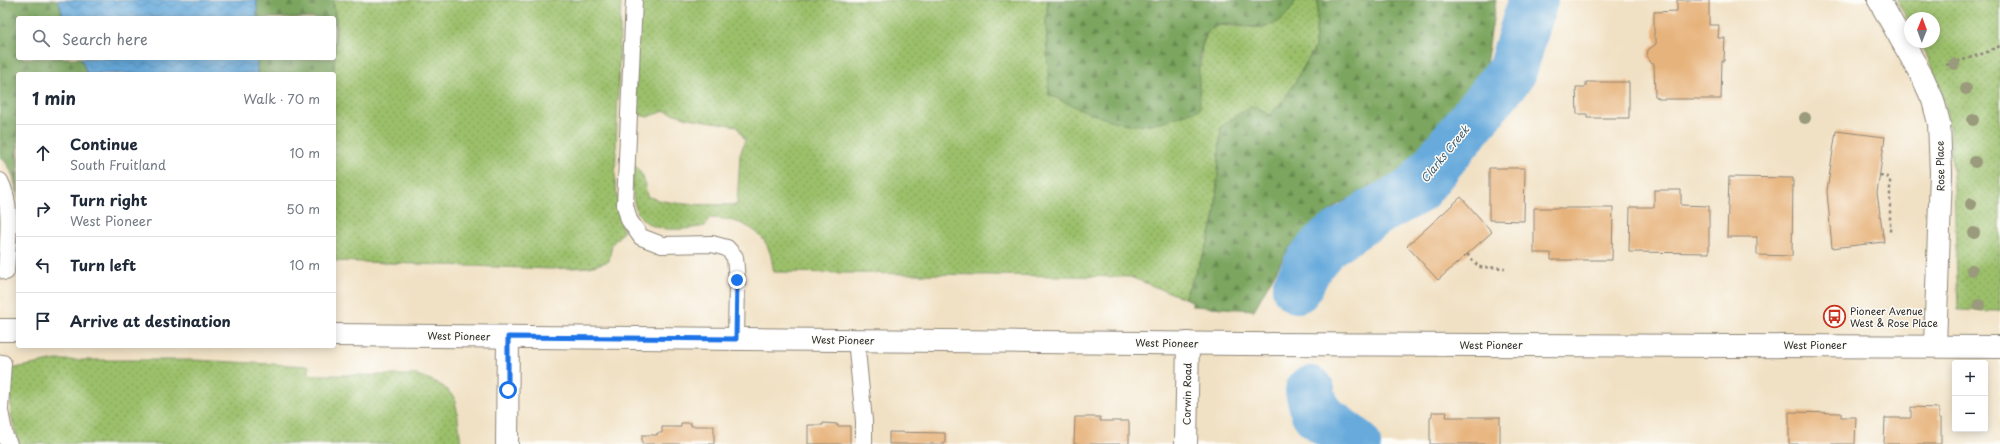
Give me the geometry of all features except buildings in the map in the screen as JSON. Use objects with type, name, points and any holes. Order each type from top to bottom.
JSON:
[{"type":"main road","name":"Rose Place","points":[[1879,0],[1920,72],[1933,100],[1939,123],[1941,173],[1935,346]]},
{"type":"main road","points":[[0,330],[16,330]]},
{"type":"main road","name":"West Pioneer","points":[[336,335],[1243,344],[2000,347]]},
{"type":"main road","points":[[507,444],[508,337]]},
{"type":"main road","name":"Corwin Road","points":[[1186,444],[1188,343]]},
{"type":"lane","points":[[634,0],[625,205],[629,220],[640,237],[662,245],[712,244],[727,248],[735,257],[737,280],[736,339]]},
{"type":"lane","points":[[0,181],[5,191],[8,223],[6,272]]},
{"type":"lane","points":[[856,340],[864,421],[864,444]]},
{"type":"lane","points":[[3,363],[0,410],[5,437],[9,444]]},
{"type":"path","points":[[1920,72],[1984,53],[2000,46]]},
{"type":"path","points":[[1880,175],[1887,177],[1890,180],[1890,232]]},
{"type":"path","points":[[1467,254],[1479,267],[1505,268]]},
{"type":"green space","points":[[0,0],[58,0],[63,16],[16,16],[16,60],[82,60],[86,72],[16,72],[16,188],[10,170],[0,156]]},
{"type":"green space","points":[[257,0],[333,0],[335,16],[257,16]]},
{"type":"green space","points":[[333,0],[621,0],[615,182],[623,232],[612,244],[609,261],[590,267],[551,269],[336,261],[336,72],[334,72],[335,60],[336,60],[335,16]]},
{"type":"green space","points":[[638,0],[1048,0],[1046,21],[1049,95],[1200,67],[1202,46],[1208,31],[1218,25],[1265,28],[1278,21],[1290,11],[1294,0],[1318,0],[1315,47],[1285,99],[1270,115],[1221,127],[1215,215],[1207,246],[1184,298],[1130,277],[774,272],[770,253],[765,242],[752,229],[745,225],[718,218],[709,218],[705,226],[686,229],[665,229],[655,227],[646,222],[640,216],[635,206],[633,190],[633,163],[643,176],[647,196],[668,202],[702,205],[737,205],[740,155],[745,140],[737,126],[688,118],[665,111],[648,117],[635,114]]},
{"type":"green space","points":[[1048,0],[1294,0],[1295,2],[1285,16],[1274,24],[1263,27],[1251,27],[1228,24],[1218,26],[1209,31],[1202,43],[1199,60],[1200,109],[1160,122],[1137,125],[1126,124],[1103,118],[1049,95],[1046,21]]},
{"type":"green space","points":[[1318,0],[1496,0],[1486,64],[1476,97],[1451,121],[1423,155],[1397,176],[1339,204],[1314,224],[1289,248],[1254,310],[1192,306],[1192,301],[1184,298],[1207,246],[1215,215],[1221,127],[1238,114],[1254,106],[1270,115],[1285,99],[1315,48]]},
{"type":"green space","points":[[1897,0],[2000,0],[2000,311],[1958,310],[1954,190],[1950,132],[1945,105],[1933,68],[1922,48],[1940,48],[1940,12],[1904,12],[1904,13]]},
{"type":"green space","points":[[257,60],[335,60],[334,72],[257,72]]},
{"type":"green space","points":[[56,360],[195,360],[309,366],[309,375],[417,375],[444,387],[454,397],[461,444],[19,444],[11,416],[10,369]]},
{"type":"water","points":[[58,0],[257,0],[257,16],[63,16]]},
{"type":"water","points":[[82,60],[257,60],[257,72],[86,72]]},
{"type":"waterway","name":"Clarks Creek","points":[[1297,288],[1309,264],[1327,243],[1373,213],[1416,190],[1512,71],[1533,0]]},
{"type":"waterway","name":"Clarks Creek","points":[[1310,391],[1317,414],[1356,444]]},
{"type":"place","name":"Pioneer Avenue West & Rose Place","points":[[1835,317]]},
{"type":"route","points":[[508,390],[508,337],[736,339],[737,280]]}]
